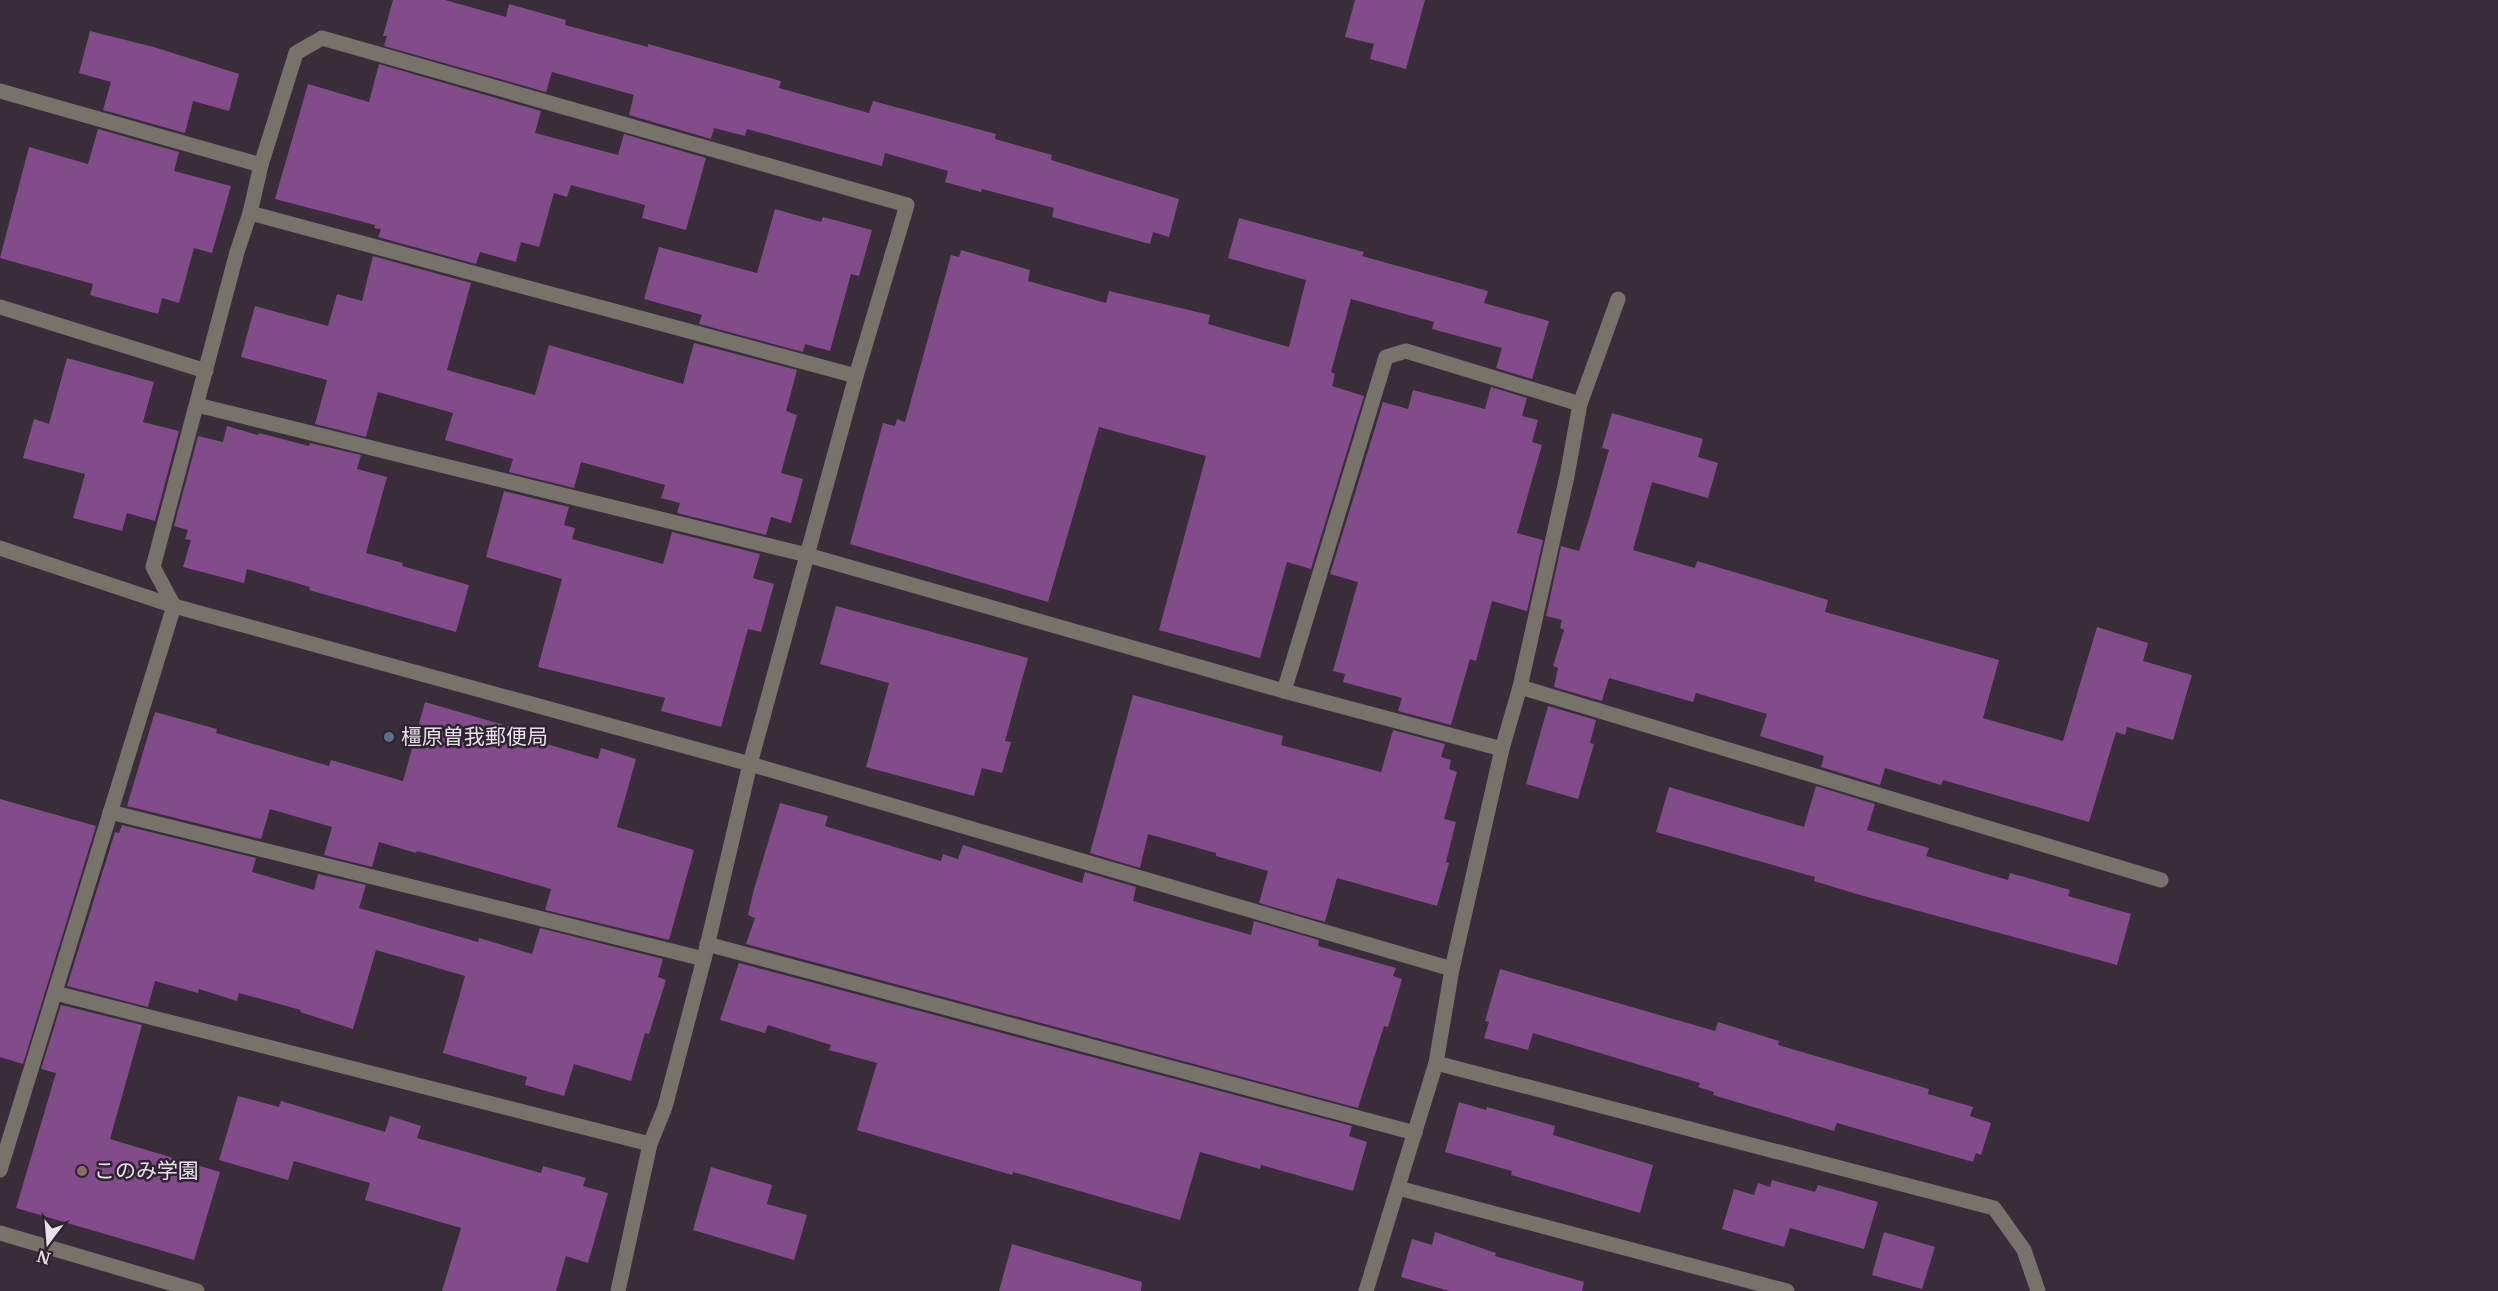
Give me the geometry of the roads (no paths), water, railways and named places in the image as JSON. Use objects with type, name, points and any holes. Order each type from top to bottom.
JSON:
[{"type":"street","points":[[0,1170],[174,606],[153,567],[237,252],[250,213],[261,165],[296,53],[322,38],[907,205],[856,376],[750,764],[665,1107],[650,1144],[618,1291]]},
{"type":"street","points":[[0,91],[261,165]]},
{"type":"street","points":[[250,213],[856,376]]},
{"type":"street","points":[[1366,1291],[1436,1063],[1452,969],[1502,749],[1520,687],[1567,476],[1580,404],[1618,299]]},
{"type":"street","points":[[0,307],[206,371]]},
{"type":"street","points":[[1284,691],[1386,357],[1406,351],[1580,404]]},
{"type":"street","points":[[197,405],[807,555],[1284,691],[1502,749]]},
{"type":"street","points":[[0,548],[174,606],[750,764],[1452,969]]},
{"type":"street","points":[[1520,687],[2161,880]]},
{"type":"street","points":[[110,812],[705,951],[1415,1133]]},
{"type":"street","points":[[55,993],[650,1144]]},
{"type":"street","points":[[1436,1063],[1994,1208],[2024,1250],[2038,1291]]},
{"type":"street","points":[[1398,1188],[1787,1291]]},
{"type":"street","points":[[0,1233],[197,1291]]},
{"type":"place","name":"橿原曽我郵便局","points":[[389,737]]},
{"type":"place","name":"このみ学園","points":[[82,1171]]}]
